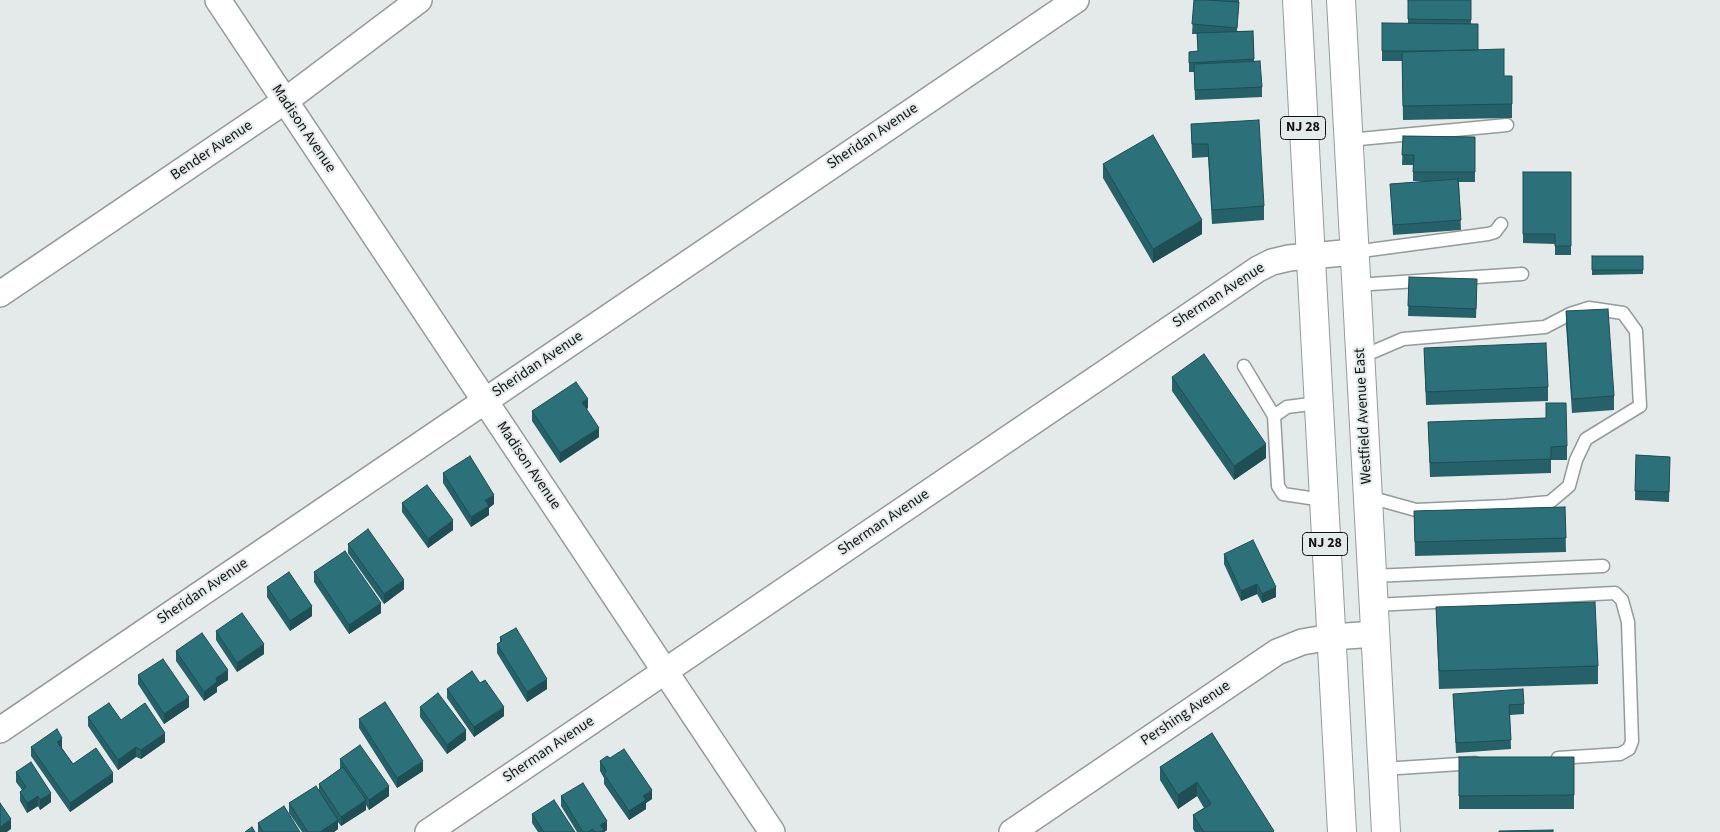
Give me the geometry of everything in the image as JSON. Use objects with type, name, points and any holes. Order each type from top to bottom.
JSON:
[{"type":"main road","name":"NJ 28","points":[[1296,0],[1342,832]]},
{"type":"main road","name":"Westfield Avenue East","points":[[1341,0],[1386,832]]},
{"type":"street","name":"Madison Avenue","points":[[218,0],[772,832]]},
{"type":"street","name":"Bender Avenue","points":[[0,294],[285,101],[419,0]]},
{"type":"street","name":"Sheridan Avenue","points":[[0,730],[1076,0]]},
{"type":"street","name":"Sherman Avenue","points":[[428,832],[1258,269],[1272,262],[1288,258],[1354,252]]},
{"type":"street","name":"Pershing Avenue","points":[[1012,832],[1277,652],[1302,642],[1376,634]]},
{"type":"lane","points":[[1349,140],[1508,125]]},
{"type":"lane","points":[[1354,252],[1488,234],[1495,232],[1501,224]]},
{"type":"lane","points":[[1356,285],[1522,274]]},
{"type":"lane","points":[[1361,357],[1403,339],[1545,327],[1570,314],[1589,308],[1623,312],[1636,331],[1640,406],[1586,439],[1576,460],[1569,486],[1550,502],[1416,510],[1380,500],[1368,494]]},
{"type":"lane","points":[[1244,366],[1274,416],[1278,486],[1283,494],[1323,500]]},
{"type":"lane","points":[[1274,416],[1287,407],[1318,403]]},
{"type":"lane","points":[[1372,576],[1603,566]]},
{"type":"lane","points":[[1374,605],[1615,593],[1622,600],[1628,622],[1632,741],[1629,750],[1620,754],[1541,759]]},
{"type":"lane","points":[[1383,769],[1492,762]]},
{"type":"building","points":[[1194,0],[1239,2],[1237,28],[1192,24]]},
{"type":"building","points":[[1408,0],[1471,0],[1471,20],[1408,19]]},
{"type":"building","points":[[1382,23],[1478,24],[1478,50],[1382,51]]},
{"type":"building","points":[[1253,31],[1254,59],[1189,63],[1189,52],[1198,51],[1197,33]]},
{"type":"building","points":[[1504,49],[1504,76],[1512,76],[1512,104],[1403,106],[1402,52]]},
{"type":"building","points":[[1260,61],[1262,87],[1195,90],[1194,64]]},
{"type":"building","points":[[1259,120],[1264,206],[1212,210],[1208,144],[1192,144],[1191,124]]},
{"type":"building","points":[[1153,135],[1202,220],[1153,249],[1103,164]]},
{"type":"building","points":[[1403,136],[1475,137],[1475,172],[1413,172],[1414,155],[1402,155]]},
{"type":"building","points":[[1523,172],[1571,172],[1571,246],[1555,246],[1555,234],[1523,234]]},
{"type":"building","points":[[1458,179],[1461,220],[1393,225],[1390,184]]},
{"type":"building","points":[[1592,256],[1643,256],[1643,270],[1592,270]]},
{"type":"building","points":[[1409,277],[1477,279],[1476,309],[1408,306]]},
{"type":"building","points":[[1608,309],[1614,396],[1572,399],[1566,311]]},
{"type":"building","points":[[1546,343],[1548,387],[1426,392],[1424,348]]},
{"type":"building","points":[[1204,354],[1266,444],[1234,466],[1172,377]]},
{"type":"building","points":[[576,382],[588,399],[582,402],[599,428],[560,453],[532,411]]},
{"type":"building","points":[[1546,403],[1566,403],[1567,446],[1551,447],[1551,459],[1430,463],[1428,422],[1546,418]]},
{"type":"building","points":[[1636,455],[1670,457],[1669,492],[1635,491]]},
{"type":"building","points":[[470,456],[494,495],[485,500],[489,506],[471,517],[443,473]]},
{"type":"building","points":[[427,485],[453,520],[428,539],[402,503]]},
{"type":"building","points":[[1565,507],[1566,538],[1415,542],[1414,511]]},
{"type":"building","points":[[368,529],[404,580],[384,594],[348,544]]},
{"type":"building","points":[[1253,540],[1276,587],[1262,594],[1257,584],[1241,591],[1224,554]]},
{"type":"building","points":[[345,551],[381,603],[349,625],[314,572]]},
{"type":"building","points":[[289,572],[312,606],[290,621],[267,587]]},
{"type":"building","points":[[1595,602],[1598,666],[1439,671],[1436,607]]},
{"type":"building","points":[[242,613],[264,644],[237,663],[216,631]]},
{"type":"building","points":[[516,628],[547,679],[527,692],[497,644],[502,641],[500,637]]},
{"type":"building","points":[[202,633],[228,670],[216,678],[217,682],[204,692],[176,651]]},
{"type":"building","points":[[163,659],[189,697],[164,714],[138,675]]},
{"type":"building","points":[[472,671],[480,683],[485,680],[504,707],[474,727],[447,689]]},
{"type":"building","points":[[1523,689],[1524,704],[1509,705],[1511,740],[1456,743],[1453,694]]},
{"type":"building","points":[[438,693],[466,730],[447,745],[420,707]]},
{"type":"building","points":[[385,702],[423,761],[397,778],[359,719]]},
{"type":"building","points":[[109,703],[121,720],[145,703],[165,733],[141,750],[136,747],[118,760],[88,717]]},
{"type":"building","points":[[57,729],[62,738],[57,742],[73,764],[96,748],[113,773],[70,803],[31,747]]},
{"type":"building","points":[[1212,733],[1273,832],[1204,832],[1193,815],[1211,804],[1197,782],[1178,795],[1160,767]]},
{"type":"building","points":[[360,745],[389,786],[369,800],[340,759]]},
{"type":"building","points":[[624,749],[652,790],[643,796],[646,800],[629,811],[604,774],[606,771],[600,761],[607,756],[610,758]]},
{"type":"building","points":[[1459,757],[1574,757],[1574,795],[1459,796]]},
{"type":"building","points":[[31,762],[51,793],[40,800],[38,796],[27,803],[20,792],[26,787],[16,772]]},
{"type":"building","points":[[343,767],[366,800],[341,817],[319,784]]},
{"type":"building","points":[[583,783],[607,821],[600,825],[604,830],[601,832],[594,832],[593,829],[583,832],[561,796]]},
{"type":"building","points":[[316,786],[338,820],[320,832],[308,832],[289,803]]},
{"type":"building","points":[[554,800],[575,832],[544,832],[532,814]]},
{"type":"building","points":[[0,803],[11,819],[0,827]]},
{"type":"building","points":[[284,806],[300,832],[263,832],[258,823]]},
{"type":"building","points":[[252,827],[255,832],[245,832]]},
{"type":"building","points":[[1553,830],[1553,832],[1499,832],[1499,831]]}]
